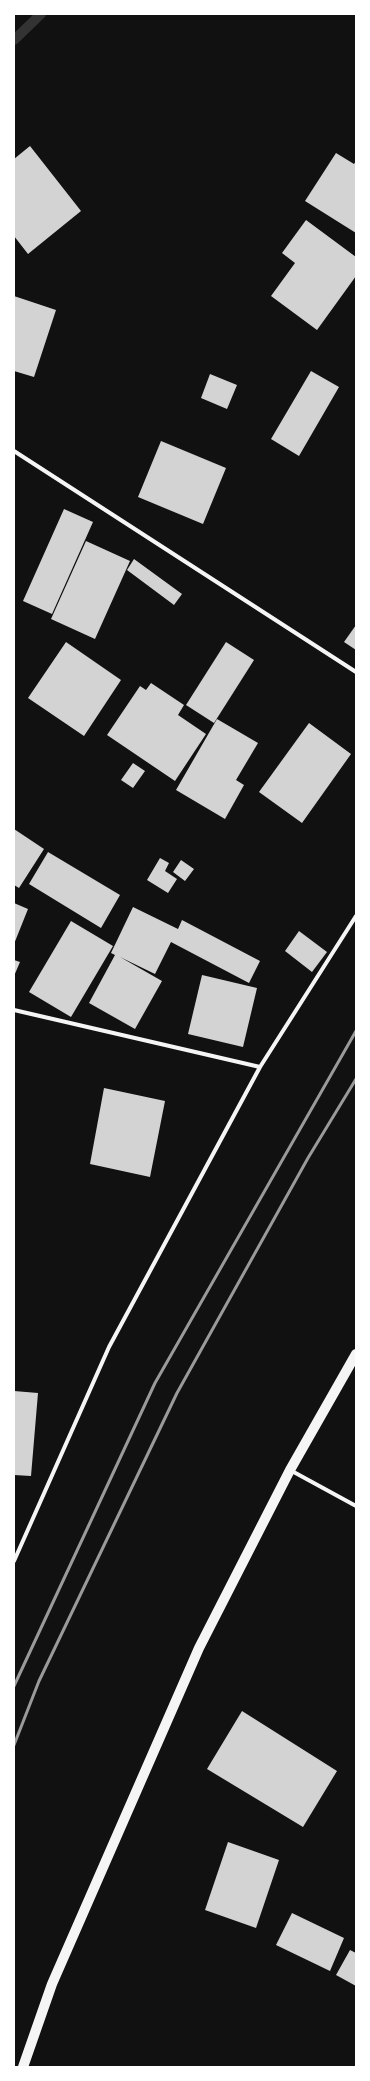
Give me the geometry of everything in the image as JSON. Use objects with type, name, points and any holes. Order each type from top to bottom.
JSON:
[{"type":"main road","points":[[23,2067],[52,1984],[199,1648],[290,1470],[356,1354]]},
{"type":"street","points":[[14,451],[356,672]]},
{"type":"street","points":[[14,1561],[109,1347],[260,1067],[356,916]]},
{"type":"street","points":[[14,1010],[260,1067]]},
{"type":"street","points":[[290,1470],[356,1506]]},
{"type":"building","points":[[30,146],[81,211],[28,254],[14,236],[14,159]]},
{"type":"building","points":[[336,153],[354,164],[356,161],[356,233],[305,201]]},
{"type":"building","points":[[306,220],[356,257],[356,276],[317,330],[271,296],[295,263],[282,253]]},
{"type":"building","points":[[14,296],[56,310],[34,377],[14,371]]},
{"type":"building","points":[[311,371],[339,387],[299,456],[271,439]]},
{"type":"building","points":[[210,374],[237,385],[227,409],[201,398]]},
{"type":"building","points":[[161,441],[226,468],[203,524],[138,497]]},
{"type":"building","points":[[64,509],[93,522],[52,614],[23,601]]},
{"type":"building","points":[[86,541],[130,561],[95,639],[51,619]]},
{"type":"building","points":[[134,559],[182,594],[174,605],[127,570]]},
{"type":"building","points":[[356,625],[356,650],[344,642]]},
{"type":"building","points":[[66,642],[121,680],[84,736],[28,698]]},
{"type":"building","points":[[226,642],[254,660],[214,723],[186,705]]},
{"type":"building","points":[[151,683],[184,705],[178,715],[206,734],[175,781],[107,735],[140,686],[146,690]]},
{"type":"building","points":[[217,719],[258,743],[236,780],[244,785],[225,819],[176,790]]},
{"type":"building","points":[[309,723],[351,754],[302,823],[259,792]]},
{"type":"building","points":[[133,763],[145,771],[133,788],[121,780]]},
{"type":"building","points":[[14,829],[44,849],[19,888],[14,885]]},
{"type":"building","points":[[48,852],[120,895],[101,928],[29,884]]},
{"type":"building","points":[[160,858],[169,863],[165,871],[177,879],[168,893],[147,880]]},
{"type":"building","points":[[181,860],[194,869],[185,881],[173,872]]},
{"type":"building","points":[[14,903],[28,909],[14,944]]},
{"type":"building","points":[[133,907],[178,929],[182,920],[260,961],[249,983],[171,942],[155,974],[120,957],[162,981],[135,1029],[89,1003],[115,955],[111,953]]},
{"type":"building","points":[[71,921],[113,946],[71,1017],[29,992]]},
{"type":"building","points":[[299,931],[327,952],[312,972],[285,951]]},
{"type":"building","points":[[14,960],[20,962],[14,976]]},
{"type":"building","points":[[202,975],[257,988],[243,1047],[188,1034]]},
{"type":"building","points":[[104,1088],[165,1101],[150,1177],[90,1164]]},
{"type":"building","points":[[14,1391],[38,1393],[31,1476],[14,1475]]},
{"type":"building","points":[[242,1711],[337,1771],[303,1827],[207,1769]]},
{"type":"building","points":[[228,1842],[279,1860],[256,1928],[205,1910]]},
{"type":"building","points":[[292,1913],[344,1938],[330,1971],[276,1945]]},
{"type":"building","points":[[350,1950],[356,1953],[356,1986],[336,1975]]},
{"type":"waterway","points":[[14,40],[41,14]]},
{"type":"railway","points":[[14,1686],[155,1383],[356,1031]]},
{"type":"railway","points":[[14,1745],[39,1681],[177,1393],[308,1158],[356,1079]]}]
